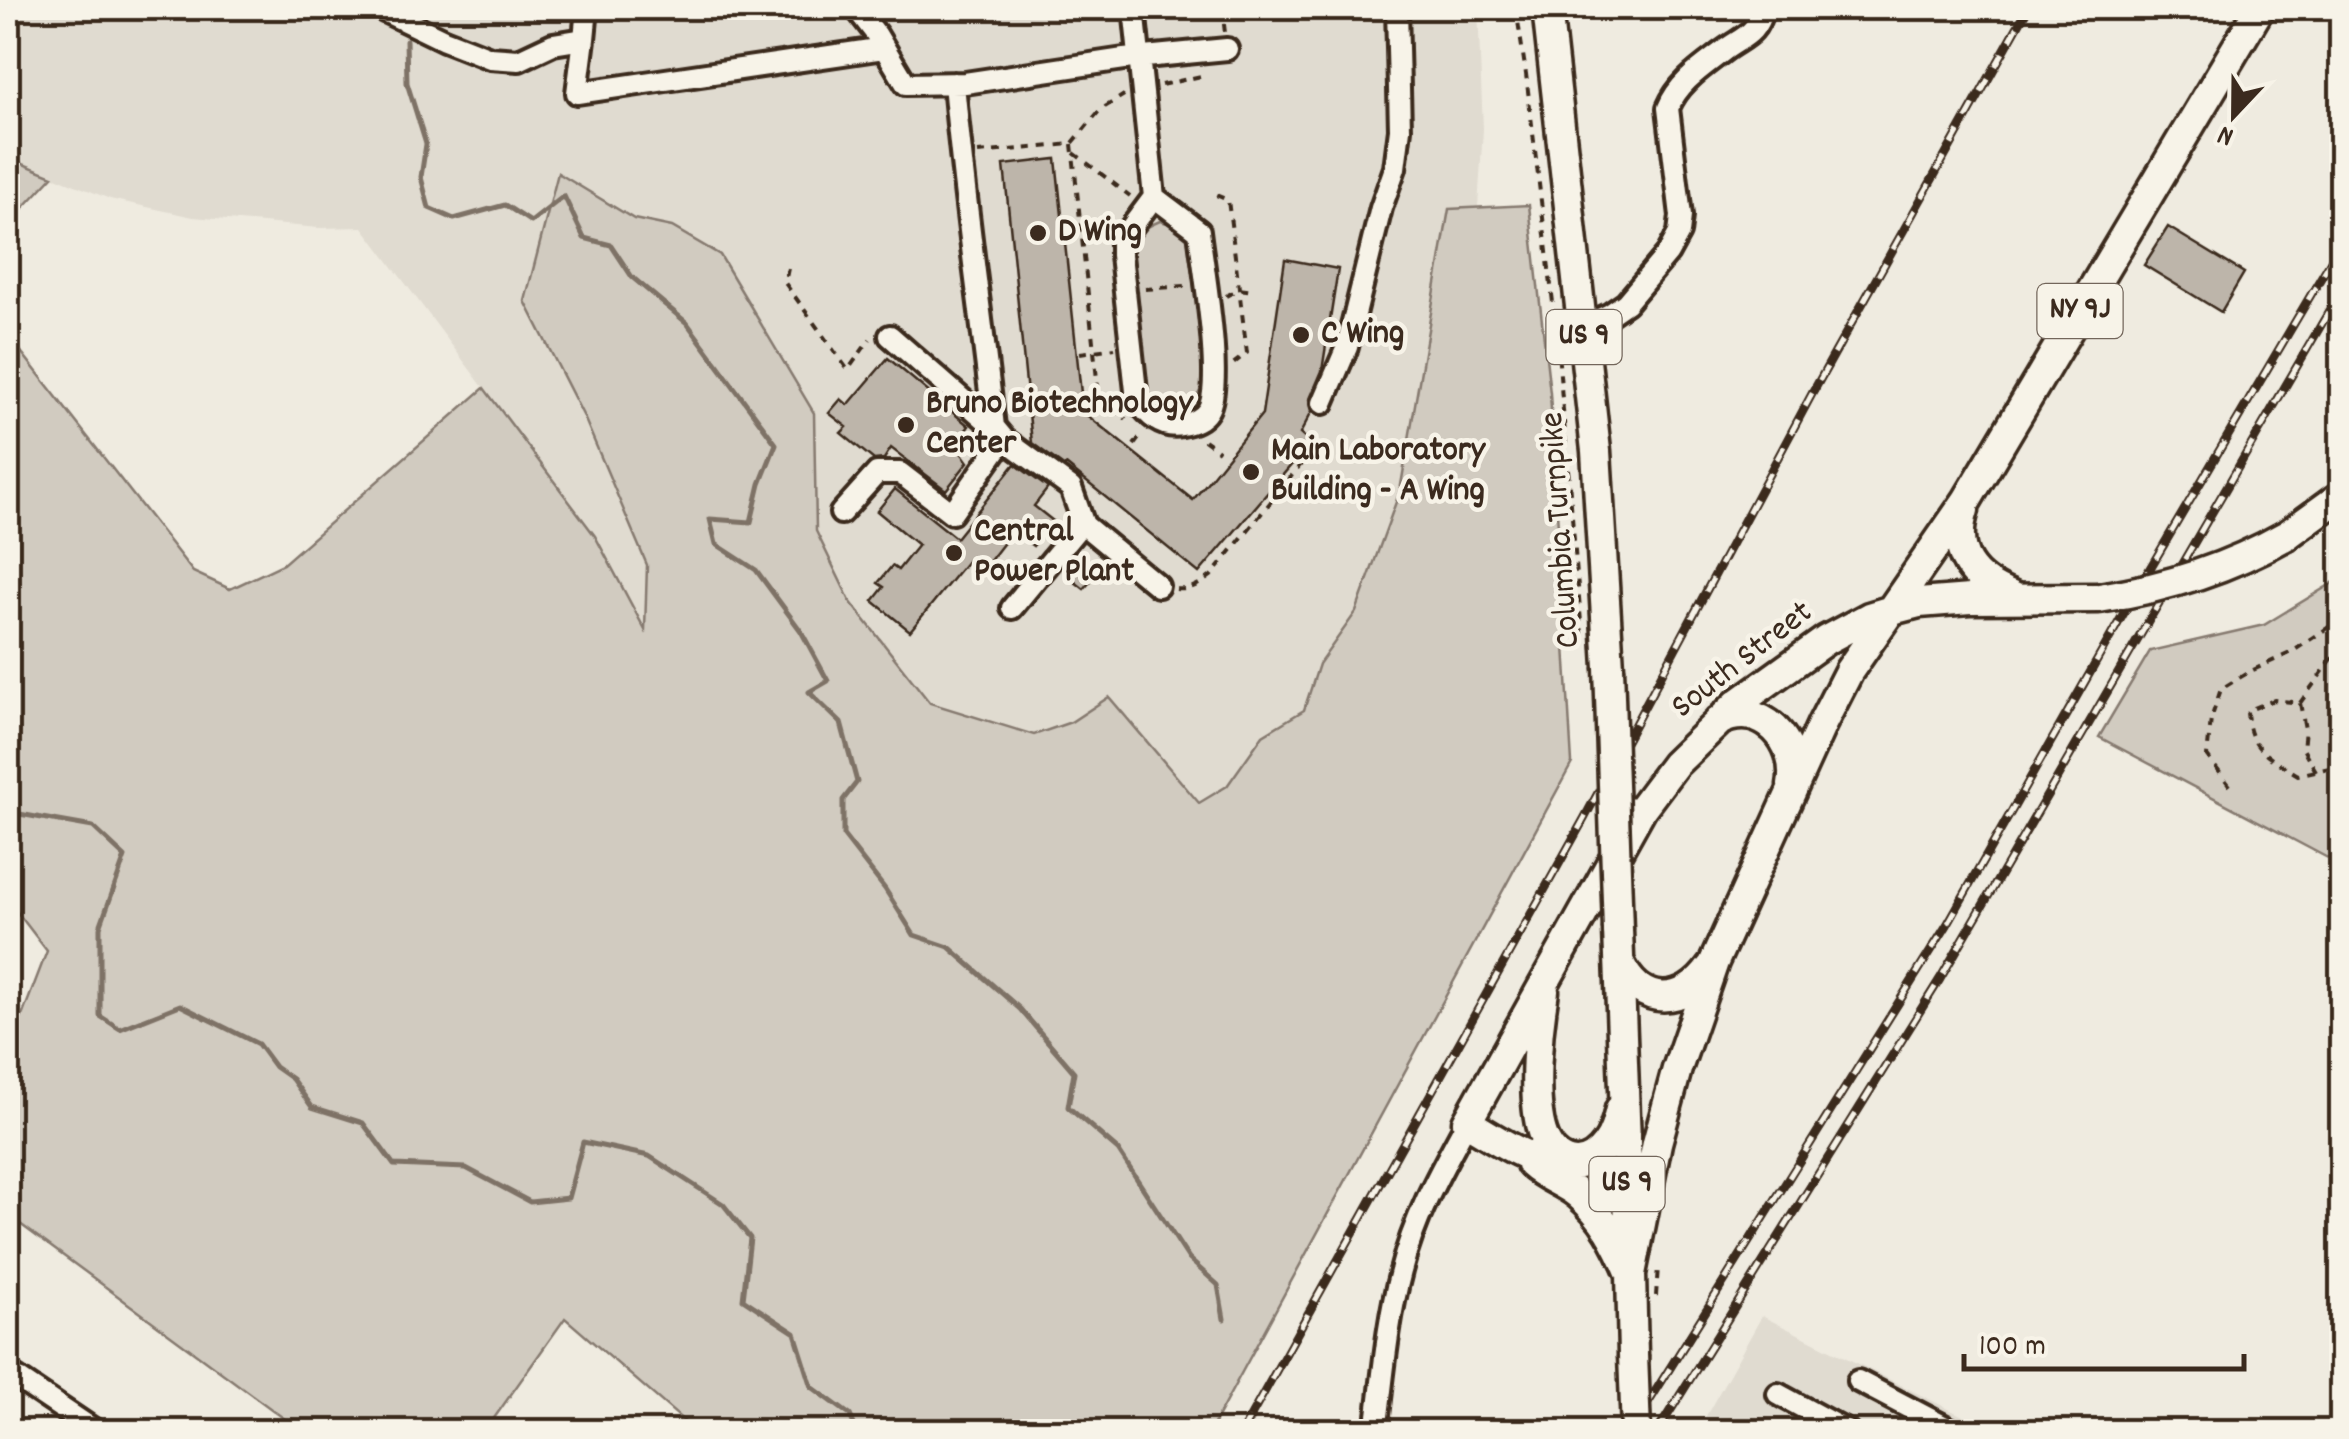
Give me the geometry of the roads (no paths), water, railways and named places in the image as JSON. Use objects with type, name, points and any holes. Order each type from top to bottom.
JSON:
[{"type":"main road","name":"Columbia Turnpike","points":[[1548,8],[1600,504],[1620,962]]},
{"type":"main road","name":"NY 9J","points":[[1892,610],[1967,500],[2260,8]]},
{"type":"main road","name":"South Street","points":[[1466,1122],[1642,808],[1675,764],[1715,723],[1760,686],[1826,640],[1892,610],[1945,600],[2099,598],[2190,579],[2243,559],[2342,495]]},
{"type":"main road","points":[[1967,500],[1960,538],[1968,564],[1987,585],[2028,599]]},
{"type":"main road","points":[[1630,1274],[1666,1106],[1714,962],[1835,696],[1892,610]]},
{"type":"main road","points":[[1715,723],[1743,715],[1772,727],[1791,750],[1794,764],[1790,791]]},
{"type":"main road","points":[[1620,962],[1637,988],[1665,996],[1691,989],[1714,962]]},
{"type":"main road","name":"US 9","points":[[1620,962],[1636,1432]]},
{"type":"main road","points":[[1549,972],[1539,1032],[1538,1114],[1542,1133],[1556,1156],[1579,1164]]},
{"type":"main road","points":[[1466,1122],[1547,1163],[1579,1164],[1593,1158],[1612,1136],[1624,1093]]},
{"type":"main road","points":[[1519,1152],[1544,1176],[1576,1192],[1607,1224],[1630,1274]]},
{"type":"street","points":[[378,8],[490,58],[518,60],[553,44],[584,39]]},
{"type":"street","points":[[587,8],[577,93],[884,48]]},
{"type":"street","points":[[856,8],[906,84],[954,83],[1227,49]]},
{"type":"street","points":[[1134,8],[1150,203],[1121,241],[1137,400],[1148,415],[1171,427],[1196,422],[1210,408],[1216,374],[1198,231],[1150,203]]},
{"type":"street","points":[[1323,403],[1347,347],[1381,208],[1395,168],[1400,129],[1397,8]]},
{"type":"street","points":[[1583,327],[1626,302],[1668,253],[1679,233],[1681,216],[1668,108],[1673,95],[1686,80],[1748,37],[1764,8]]},
{"type":"street","points":[[841,513],[877,473],[900,473],[952,513],[999,433],[960,155],[954,83]]},
{"type":"street","points":[[890,336],[999,433],[1071,488],[1083,522],[1158,586]]},
{"type":"street","points":[[1012,608],[1083,522]]},
{"type":"street","name":"South Street","points":[[1376,1432],[1401,1268],[1426,1202],[1466,1122]]},
{"type":"street","points":[[8,1372],[97,1432]]},
{"type":"street","points":[[1858,1381],[1954,1432]]},
{"type":"street","points":[[1778,1394],[1848,1432]]},
{"type":"waterway","points":[[406,40],[407,83],[426,144],[421,177],[429,208],[454,219],[505,205],[531,222],[564,196],[584,238],[611,245],[632,277],[687,323],[776,444],[760,484],[751,522],[710,519],[716,544],[756,570],[801,631],[828,681],[809,692],[841,723],[857,782],[843,800],[843,835],[914,935],[949,947],[1020,1009],[1074,1072],[1068,1107],[1118,1150],[1189,1259],[1218,1285],[1224,1319]]},
{"type":"waterway","points":[[8,812],[93,827],[125,857],[100,927],[100,1016],[120,1029],[180,1005],[258,1044],[275,1067],[292,1079],[312,1107],[363,1123],[394,1165],[466,1168],[530,1202],[568,1198],[583,1142],[649,1156],[723,1204],[750,1238],[743,1299],[795,1333],[812,1387],[850,1415],[857,1432]]},
{"type":"railway","points":[[1242,1432],[1584,819],[1813,392],[2028,8]]},
{"type":"railway","points":[[1630,1432],[1947,925],[2129,604],[2342,242]]},
{"type":"railway","points":[[1657,1432],[1940,979],[2342,289]]},
{"type":"place","name":"D Wing","points":[[1038,233]]},
{"type":"place","name":"C Wing","points":[[1301,335]]},
{"type":"place","name":"Bruno Biotechnology Center","points":[[906,425]]},
{"type":"place","name":"Main Laboratory Building - A Wing","points":[[1251,472]]},
{"type":"place","name":"Central Power Plant","points":[[954,553]]}]
